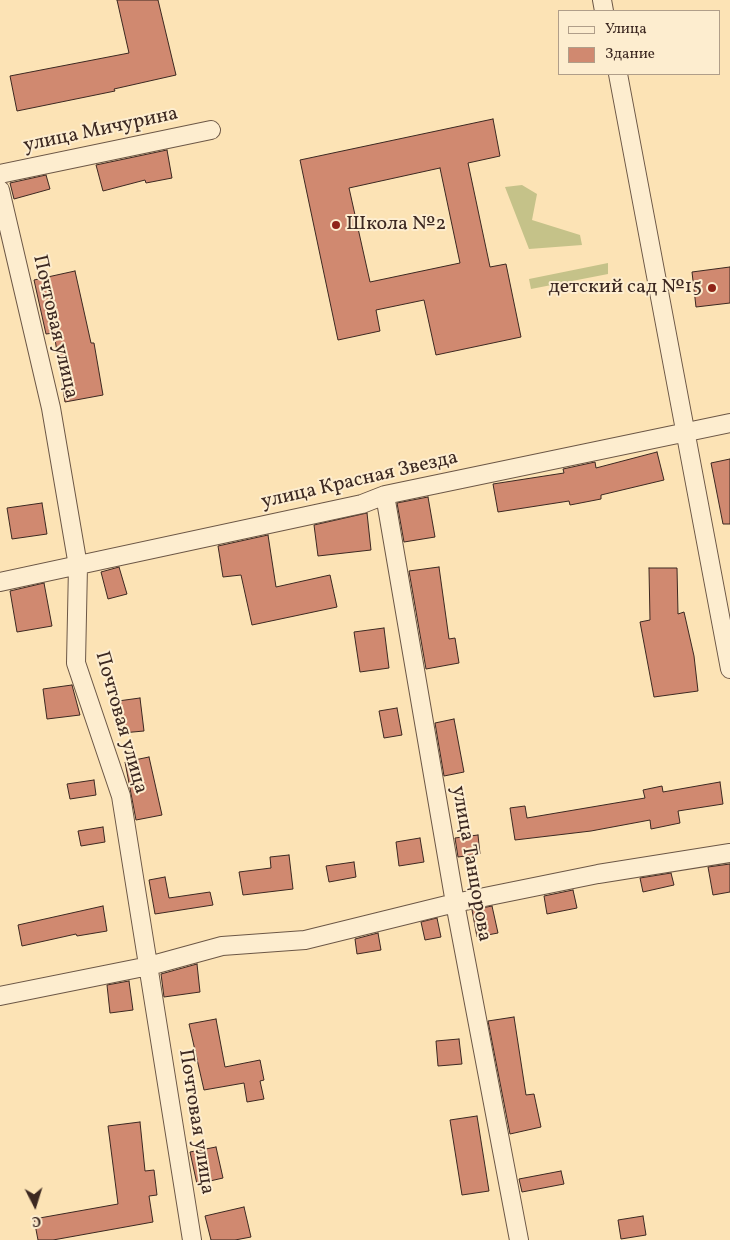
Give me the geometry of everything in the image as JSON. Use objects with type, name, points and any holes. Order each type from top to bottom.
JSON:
[{"type":"street","points":[[618,75],[730,669]]},
{"type":"street","name":"улица Мичурина","points":[[0,174],[211,130]]},
{"type":"street","name":"Почтовая улица","points":[[0,190],[52,408],[78,566],[76,663],[121,796],[192,1240]]},
{"type":"street","name":"улица Красная Звезда","points":[[0,582],[362,504],[385,495],[730,423]]},
{"type":"street","name":"улица Танцорова","points":[[385,495],[455,903],[519,1240]]},
{"type":"street","points":[[0,996],[149,966],[222,946],[305,940],[455,903],[598,874],[730,854]]},
{"type":"shaded area","points":[[522,185],[537,194],[532,220],[580,235],[582,245],[529,249],[505,187]]},
{"type":"shaded area","points":[[608,263],[608,274],[531,289],[529,279]]},
{"type":"building","points":[[117,0],[158,0],[176,75],[114,89],[115,91],[17,111],[10,76],[129,53]]},
{"type":"building","name":"Школа №2","points":[[493,119],[500,156],[468,163],[490,267],[506,264],[521,337],[436,355],[424,300],[376,310],[380,331],[338,340],[300,160]],"holes":[[[440,168],[460,263],[370,282],[349,188]]]},
{"type":"building","points":[[167,150],[172,178],[146,183],[145,180],[103,191],[96,165]]},
{"type":"building","points":[[46,175],[50,189],[14,199],[10,183]]},
{"type":"building","name":"детский сад №15","points":[[730,267],[730,303],[696,307],[692,272]]},
{"type":"building","points":[[75,271],[91,343],[94,343],[103,395],[65,402],[54,333],[46,334],[34,280]]},
{"type":"building","points":[[657,452],[664,480],[601,495],[601,499],[570,505],[569,501],[498,512],[493,484],[564,473],[563,469],[595,462],[596,468]]},
{"type":"building","points":[[730,459],[730,524],[723,524],[711,463]]},
{"type":"building","points":[[428,497],[435,537],[404,542],[397,503]]},
{"type":"building","points":[[42,503],[47,534],[12,539],[7,508]]},
{"type":"building","points":[[367,513],[371,550],[318,556],[314,525]]},
{"type":"building","points":[[268,535],[276,587],[330,575],[337,607],[252,625],[241,575],[223,577],[218,546]]},
{"type":"building","points":[[119,567],[127,594],[108,599],[101,572]]},
{"type":"building","points":[[439,567],[449,639],[455,638],[459,663],[426,669],[409,571]]},
{"type":"building","points":[[649,568],[677,568],[678,614],[684,612],[694,656],[698,691],[654,697],[640,622],[650,620]]},
{"type":"building","points":[[44,583],[52,626],[17,632],[10,591]]},
{"type":"building","points":[[384,628],[389,668],[360,672],[354,632]]},
{"type":"building","points":[[72,685],[80,715],[47,719],[43,689]]},
{"type":"building","points":[[140,698],[144,731],[122,733],[118,701]]},
{"type":"building","points":[[397,708],[402,735],[384,738],[379,711]]},
{"type":"building","points":[[454,719],[464,772],[444,776],[435,723]]},
{"type":"building","points":[[149,757],[162,815],[136,820],[125,762]]},
{"type":"building","points":[[94,780],[96,795],[70,799],[67,784]]},
{"type":"building","points":[[720,782],[723,804],[678,811],[680,823],[651,829],[650,820],[591,831],[515,840],[510,808],[525,806],[527,818],[645,798],[643,790],[662,786],[663,792]]},
{"type":"building","points":[[103,827],[105,842],[81,846],[78,831]]},
{"type":"building","points":[[478,835],[480,854],[458,857],[455,838]]},
{"type":"building","points":[[420,838],[424,862],[399,866],[396,842]]},
{"type":"building","points":[[289,855],[293,889],[243,895],[239,872],[271,868],[270,857]]},
{"type":"building","points":[[354,862],[356,877],[329,882],[326,866]]},
{"type":"building","points":[[730,864],[730,892],[713,895],[708,867]]},
{"type":"building","points":[[671,873],[674,885],[643,892],[640,878]]},
{"type":"building","points":[[165,877],[169,898],[210,892],[213,905],[155,914],[149,880]]},
{"type":"building","points":[[573,890],[577,908],[547,914],[544,896]]},
{"type":"building","points":[[103,906],[107,931],[77,936],[76,934],[22,946],[18,925]]},
{"type":"building","points":[[492,906],[498,933],[477,937],[472,910]]},
{"type":"building","points":[[437,918],[441,937],[425,940],[421,922]]},
{"type":"building","points":[[378,933],[381,950],[357,954],[355,939]]},
{"type":"building","points":[[197,964],[200,992],[164,997],[161,974]]},
{"type":"building","points":[[129,981],[133,1010],[110,1013],[107,985]]},
{"type":"building","points":[[514,1017],[526,1095],[534,1094],[541,1127],[510,1134],[488,1021]]},
{"type":"building","points":[[216,1019],[225,1067],[260,1060],[264,1080],[260,1081],[264,1099],[247,1102],[244,1083],[204,1090],[189,1024]]},
{"type":"building","points":[[459,1039],[462,1064],[438,1066],[436,1041]]},
{"type":"building","points":[[477,1116],[489,1191],[462,1195],[450,1120]]},
{"type":"building","points":[[140,1122],[145,1171],[154,1170],[157,1195],[149,1196],[153,1222],[53,1240],[38,1240],[34,1219],[118,1204],[108,1126]]},
{"type":"building","points":[[216,1147],[223,1178],[197,1184],[190,1152]]},
{"type":"building","points":[[561,1171],[564,1184],[522,1192],[519,1179]]},
{"type":"building","points":[[244,1207],[251,1237],[235,1240],[211,1240],[205,1216]]},
{"type":"building","points":[[643,1216],[646,1235],[621,1239],[618,1220]]},
{"type":"place","name":"Школа №2","points":[[336,225]]},
{"type":"place","name":"детский сад №15","points":[[712,288]]}]
